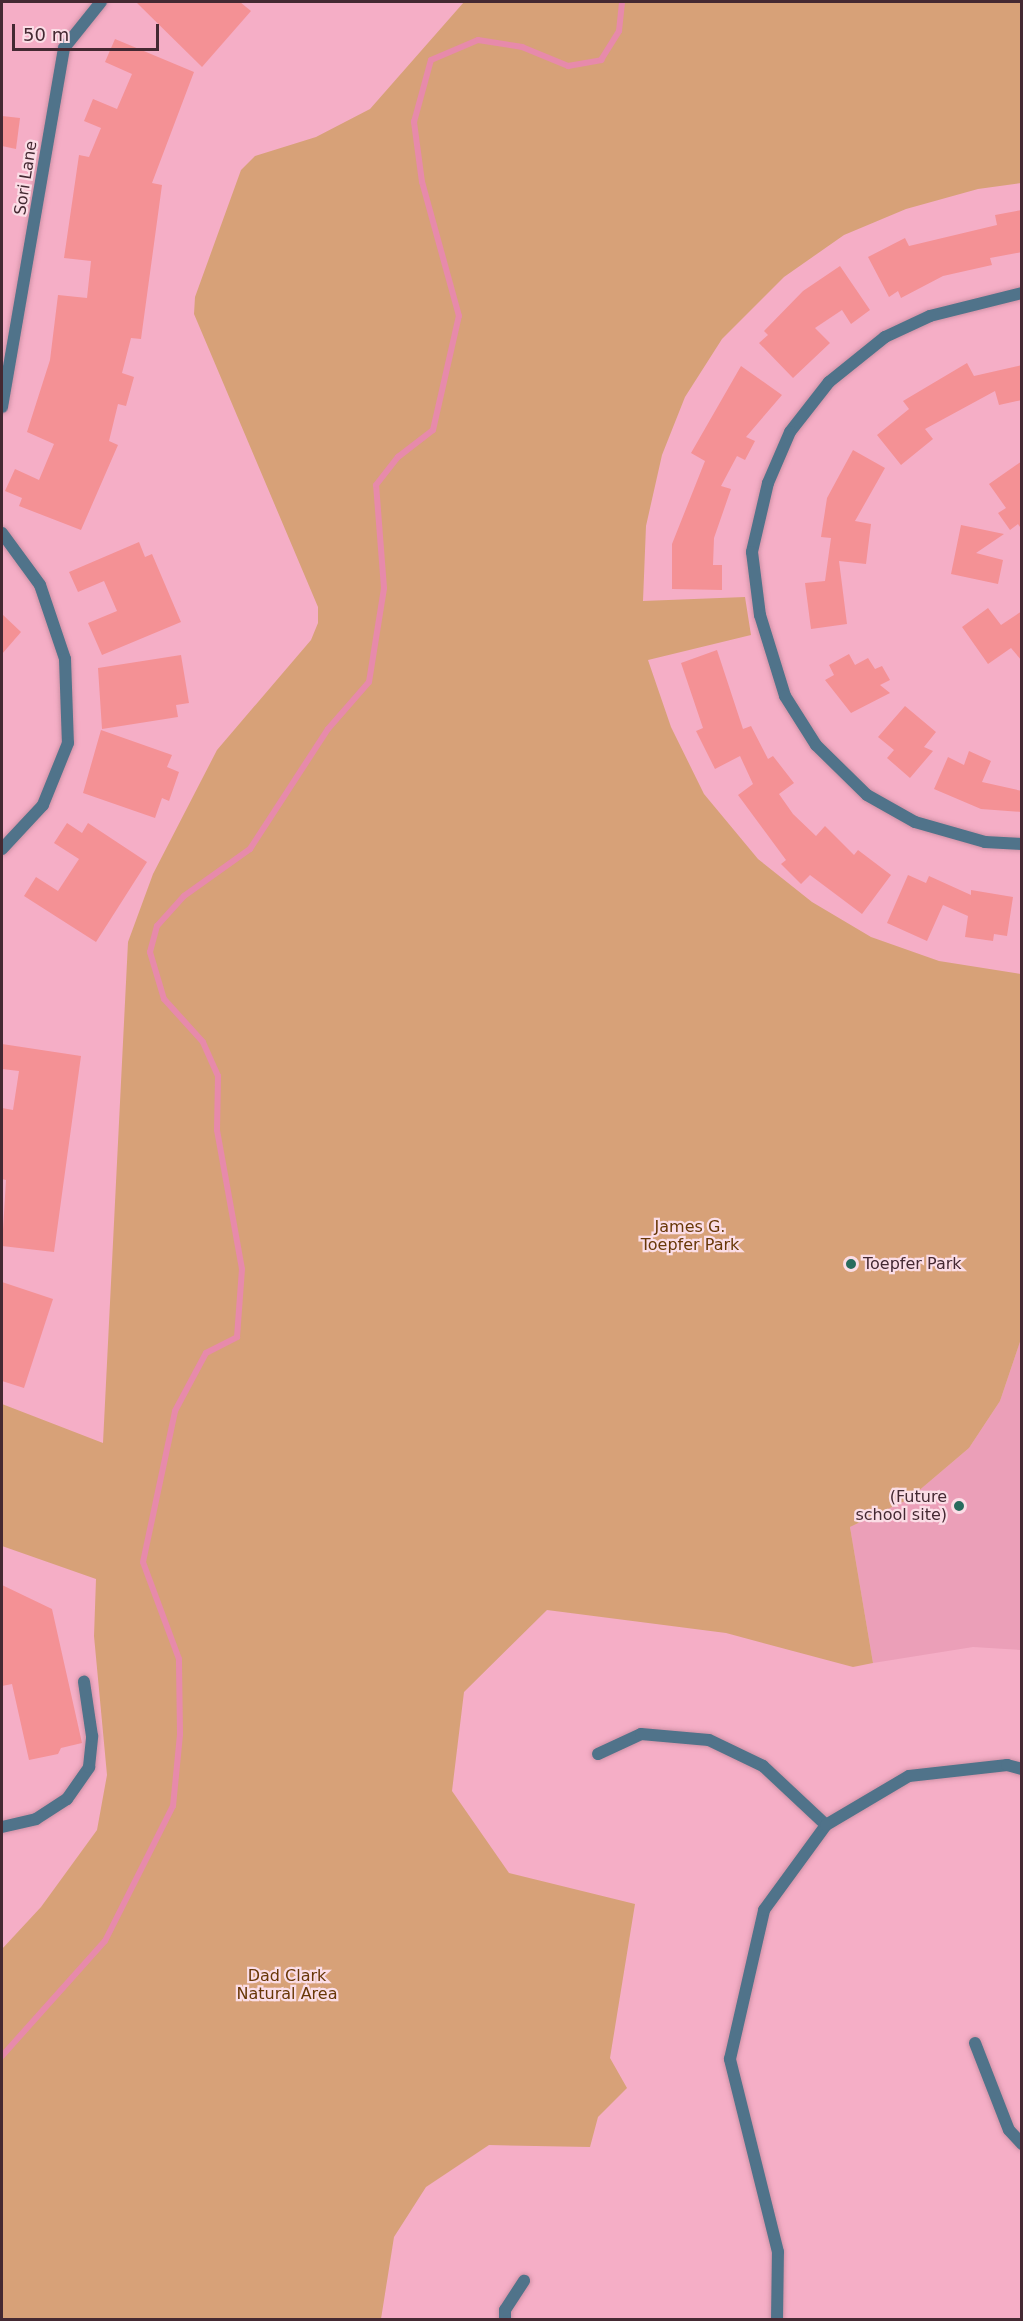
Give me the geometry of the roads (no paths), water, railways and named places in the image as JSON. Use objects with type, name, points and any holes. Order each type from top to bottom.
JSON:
[{"type":"street","name":"Sori Lane","points":[[2,407],[64,48],[101,2]]},
{"type":"street","points":[[1022,293],[930,316],[885,337],[829,382],[790,432],[772,473],[752,552],[760,615],[785,696],[816,745],[867,795],[915,822],[985,842],[1022,844]]},
{"type":"street","points":[[2,533],[40,585],[65,659],[68,743],[43,805],[2,849]]},
{"type":"street","points":[[2,1827],[36,1819],[67,1799],[89,1767],[92,1736],[84,1682]]},
{"type":"street","points":[[598,1754],[641,1734],[709,1740],[763,1766],[826,1825]]},
{"type":"street","points":[[777,2319],[778,2252],[730,2059],[764,1910],[826,1825],[909,1776],[1006,1765],[1022,1769]]},
{"type":"street","points":[[975,2043],[1009,2130],[1022,2144]]},
{"type":"street","points":[[505,2319],[505,2310],[524,2281]]},
{"type":"waterway","points":[[2,2056],[105,1941],[173,1806],[180,1734],[179,1659],[143,1562],[175,1411],[206,1353],[237,1337],[242,1269],[217,1130],[218,1076],[203,1042],[164,999],[150,952],[157,926],[184,896],[250,849],[328,729],[369,682],[384,588],[376,485],[398,457],[433,430],[459,316],[422,182],[414,122],[431,60],[478,40],[522,47],[568,66],[601,60],[619,31],[622,2]]},
{"type":"place","name":"Toepfer Park","points":[[851,1264]]},
{"type":"place","name":"(Future school site)","points":[[959,1506]]},
{"type":"park label","name":"James G. Toepfer Park","points":[[690,1236]]},
{"type":"park label","name":"Dad Clark Natural Area","points":[[287,1985]]}]
